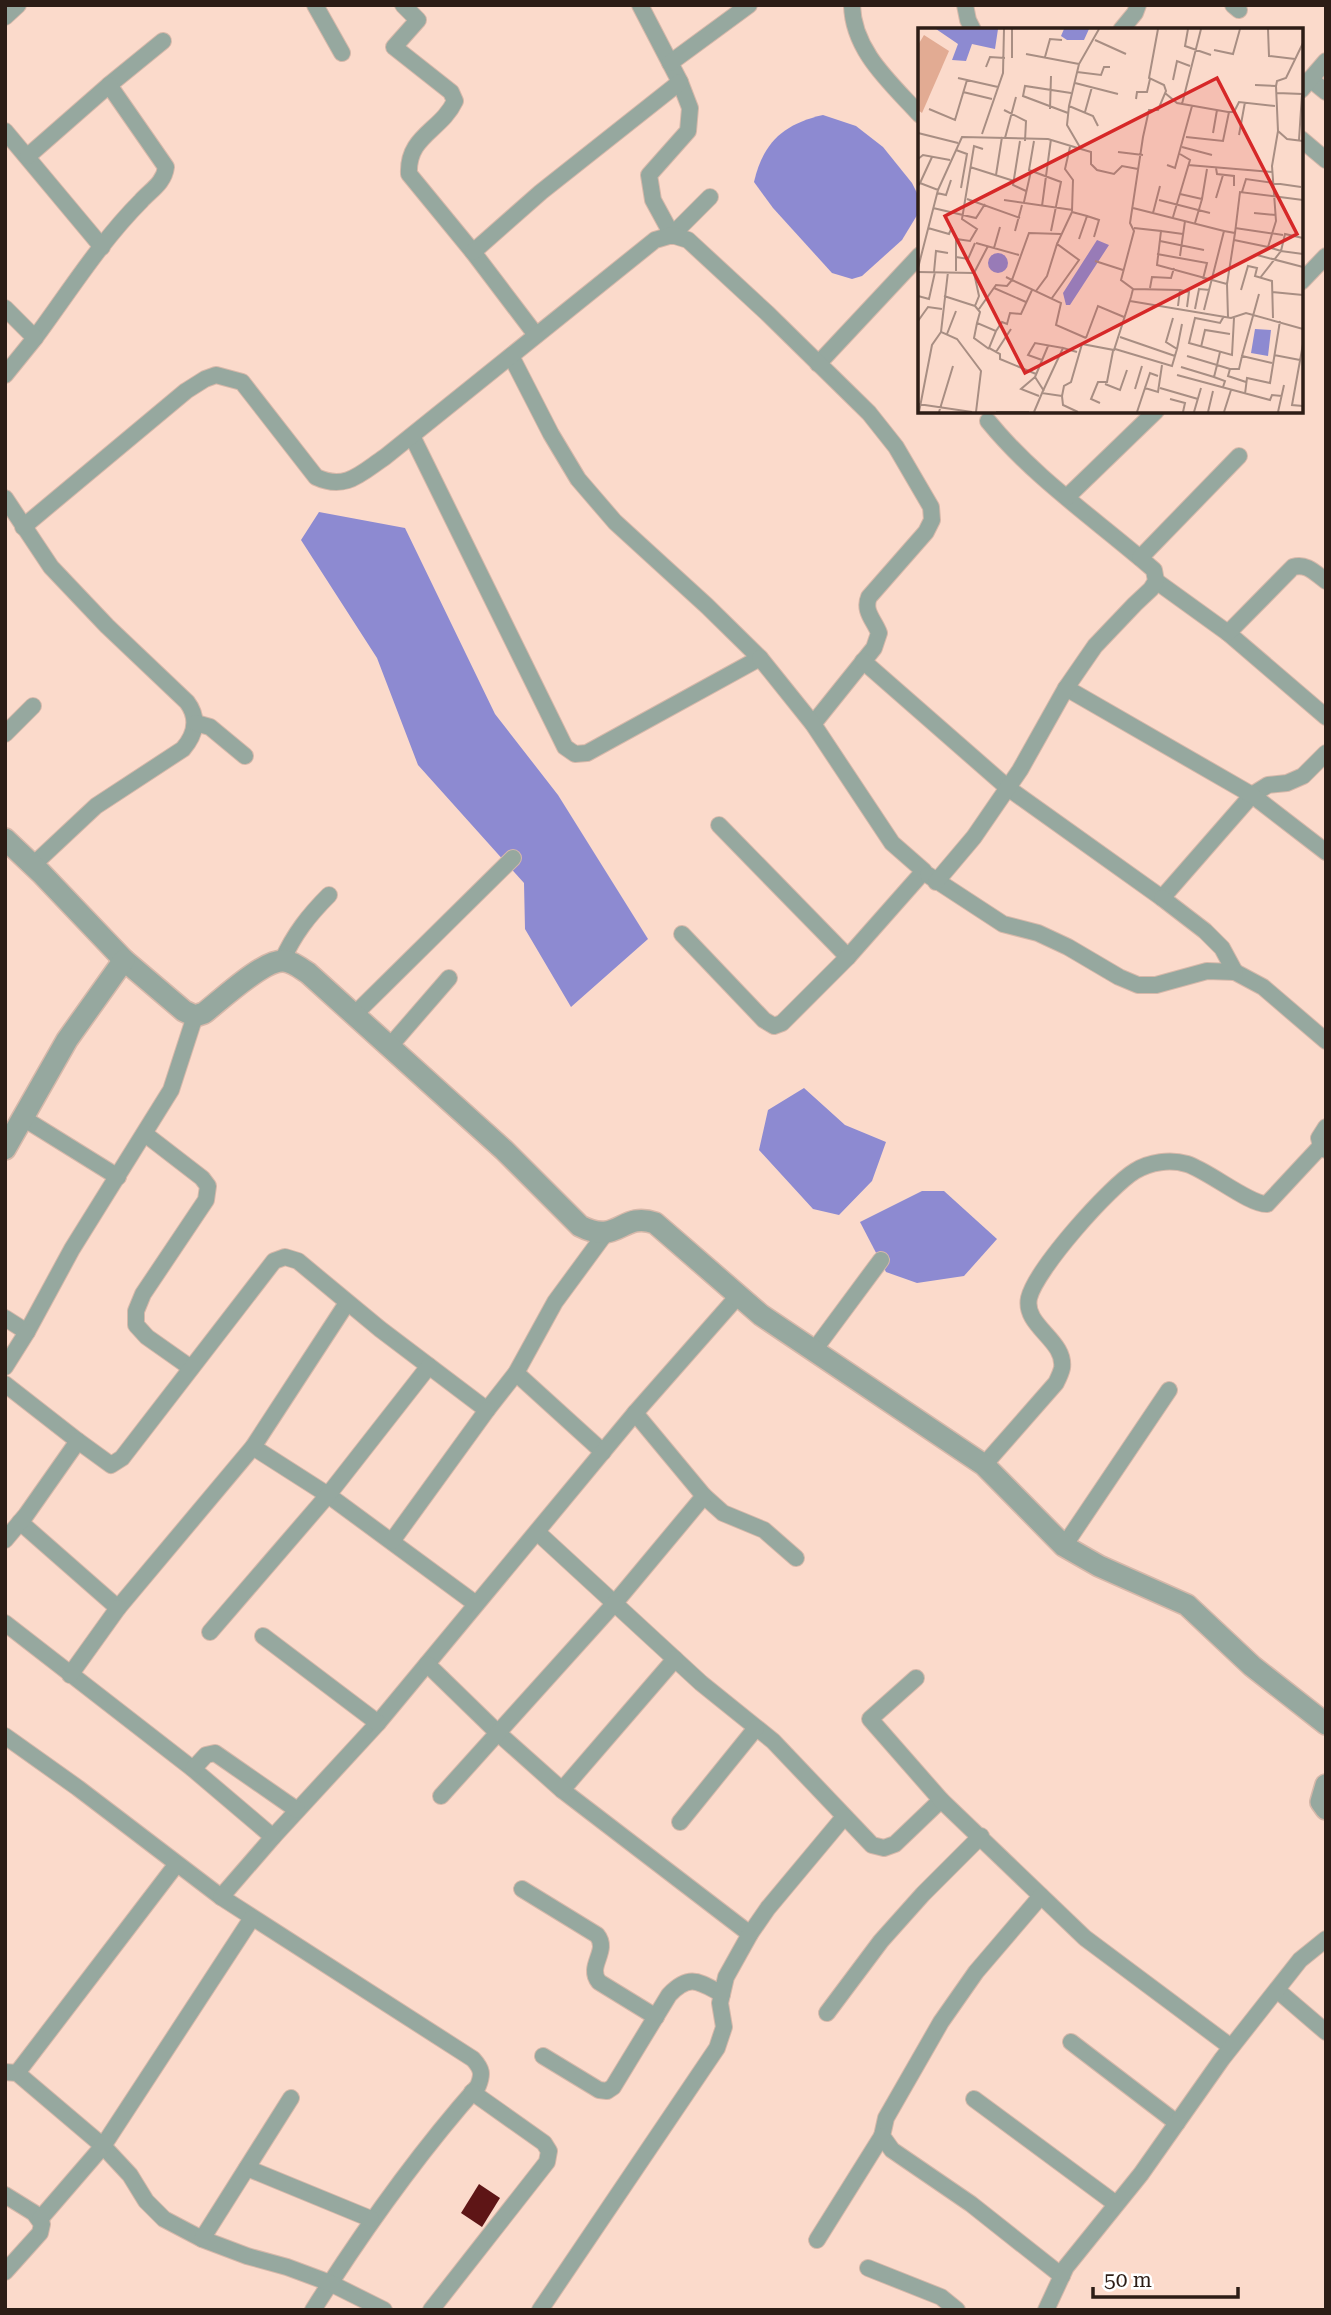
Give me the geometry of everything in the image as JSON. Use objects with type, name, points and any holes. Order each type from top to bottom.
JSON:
[{"type":"street","points":[[5,17],[18,5]]},
{"type":"street","points":[[315,5],[342,53]]},
{"type":"street","points":[[403,5],[418,20],[394,47],[452,92],[455,101],[451,111],[415,145],[408,159],[409,174],[536,335]]},
{"type":"street","points":[[640,5],[680,82],[690,108],[688,131],[649,175],[653,200],[672,235],[688,240],[869,412],[896,447],[931,507],[932,520],[926,533],[869,597],[866,604],[867,612],[879,633],[874,648],[813,724]]},
{"type":"street","points":[[670,63],[749,5]]},
{"type":"street","points":[[852,5],[852,18],[860,44],[879,70],[918,113]]},
{"type":"street","points":[[965,5],[972,28]]},
{"type":"street","points":[[1123,28],[1138,5]]},
{"type":"street","points":[[27,156],[163,41]]},
{"type":"street","points":[[1326,61],[1306,85],[1326,92]]},
{"type":"street","points":[[473,252],[561,176],[680,82]]},
{"type":"street","points":[[5,375],[102,247],[140,201],[161,181],[166,167],[109,85]]},
{"type":"street","points":[[5,131],[102,247]]},
{"type":"street","points":[[1303,141],[1326,160]]},
{"type":"street","points":[[23,527],[186,391],[216,375],[243,382],[316,477],[328,482],[345,482],[386,457],[655,240],[672,235],[710,197]]},
{"type":"street","points":[[1303,280],[1326,256]]},
{"type":"street","points":[[818,364],[918,257]]},
{"type":"street","points":[[5,308],[35,338]]},
{"type":"street","points":[[511,356],[551,434],[578,479],[615,522],[708,606],[760,658],[813,724],[892,844],[930,876],[1003,924],[1038,933],[1138,985],[1156,985],[1207,971],[1236,972],[1263,987],[1326,1041]]},
{"type":"street","points":[[1067,497],[1154,413]]},
{"type":"street","points":[[682,934],[764,1020],[774,1026],[782,1023],[930,876],[974,837],[1008,788],[1066,688],[1096,646],[1156,581],[1154,570],[1006,443],[988,421]]},
{"type":"street","points":[[412,436],[565,747],[575,754],[587,753],[760,658]]},
{"type":"street","points":[[1140,558],[1239,456]]},
{"type":"street","points":[[5,498],[51,567],[107,626],[187,702],[195,723],[192,736],[183,749],[96,806],[33,865]]},
{"type":"street","points":[[1228,633],[1293,567],[1300,565],[1309,568],[1326,581]]},
{"type":"street","points":[[1156,581],[1228,633],[1326,717]]},
{"type":"street","points":[[863,661],[1008,788],[1162,898],[1213,940],[1222,948],[1236,972]]},
{"type":"street","points":[[1066,688],[1252,795],[1326,852]]},
{"type":"street","points":[[5,734],[33,706]]},
{"type":"street","points":[[195,723],[210,727],[245,756]]},
{"type":"street","points":[[1162,898],[1252,795],[1268,785],[1287,783],[1303,775],[1326,753]]},
{"type":"street","points":[[719,825],[848,957]]},
{"type":"street","points":[[5,839],[124,960],[184,1011],[195,1016],[204,1013],[268,964],[282,961],[294,964],[308,973],[504,1150],[580,1226],[605,1234]]},
{"type":"street","points":[[355,1014],[513,858]]},
{"type":"street","points":[[282,961],[293,937],[306,919],[330,895]]},
{"type":"street","points":[[5,1149],[67,1040],[124,960]]},
{"type":"street","points":[[390,1046],[449,978]]},
{"type":"street","points":[[5,1367],[72,1249],[171,1090],[195,1016]]},
{"type":"street","points":[[23,1118],[118,1177]]},
{"type":"street","points":[[984,1465],[1056,1383],[1062,1368],[1060,1354],[1034,1320],[1029,1307],[1034,1287],[1064,1242],[1120,1182],[1137,1169],[1163,1161],[1185,1163],[1209,1173],[1256,1202],[1267,1204],[1323,1148],[1319,1138],[1326,1127]]},
{"type":"street","points":[[145,1134],[202,1178],[208,1186],[206,1200],[143,1294],[136,1311],[136,1325],[147,1337],[191,1368]]},
{"type":"street","points":[[392,1541],[516,1373],[555,1302],[605,1234],[632,1221],[644,1219],[655,1223],[761,1315],[984,1465],[1064,1546],[1099,1566],[1187,1605],[1252,1666],[1326,1724]]},
{"type":"street","points":[[5,1384],[111,1465],[122,1458],[274,1261],[285,1257],[298,1261],[347,1303],[487,1410]]},
{"type":"street","points":[[815,1349],[881,1260]]},
{"type":"street","points":[[221,1897],[378,1723],[635,1413],[738,1296]]},
{"type":"street","points":[[70,1675],[118,1608],[253,1447],[347,1303]]},
{"type":"street","points":[[5,1318],[27,1332]]},
{"type":"street","points":[[210,1632],[328,1495],[429,1366]]},
{"type":"street","points":[[516,1373],[603,1452]]},
{"type":"street","points":[[1064,1546],[1169,1390]]},
{"type":"street","points":[[635,1413],[704,1496],[723,1513],[764,1530],[796,1558]]},
{"type":"street","points":[[5,1540],[78,1441]]},
{"type":"street","points":[[253,1447],[328,1495],[476,1605]]},
{"type":"street","points":[[442,1796],[614,1604],[704,1496]]},
{"type":"street","points":[[20,1522],[118,1608]]},
{"type":"street","points":[[537,1532],[675,1659],[773,1741],[872,1845],[884,1848],[895,1844],[941,1800]]},
{"type":"street","points":[[5,1623],[192,1769],[273,1837]]},
{"type":"street","points":[[263,1636],[378,1723]]},
{"type":"street","points":[[562,1790],[675,1659]]},
{"type":"street","points":[[427,1664],[562,1790],[750,1934]]},
{"type":"street","points":[[916,1678],[870,1719],[941,1800],[1085,1938],[1231,2047]]},
{"type":"street","points":[[680,1822],[756,1728]]},
{"type":"street","points":[[5,1736],[221,1897],[473,2060],[480,2068],[482,2077],[472,2092],[435,2135],[372,2219],[313,2310]]},
{"type":"street","points":[[192,1769],[206,1755],[215,1753],[298,1810]]},
{"type":"street","points":[[1326,1784],[1321,1802],[1326,1809]]},
{"type":"street","points":[[540,2310],[717,2048],[724,2027],[720,2003],[726,1977],[750,1934],[768,1908],[844,1817]]},
{"type":"street","points":[[827,2013],[881,1941],[981,1836]]},
{"type":"street","points":[[176,1865],[11,2073],[103,2146],[130,2175],[146,2201],[164,2220],[202,2239],[330,2283],[384,2310]]},
{"type":"street","points":[[522,1889],[597,1935],[601,1940],[601,1948],[593,1976],[656,2017]]},
{"type":"street","points":[[817,2240],[882,2136],[886,2118],[941,2022],[976,1972],[1041,1896]]},
{"type":"street","points":[[5,2272],[40,2233],[40,2219],[103,2146],[252,1918]]},
{"type":"street","points":[[1046,2310],[1066,2267],[1141,2174],[1231,2047],[1300,1960],[1326,1940]]},
{"type":"street","points":[[543,2056],[599,2090],[607,2091],[613,2087],[669,1995],[679,1984],[687,1980],[699,1982],[722,1994]]},
{"type":"street","points":[[1276,1990],[1326,2032]]},
{"type":"street","points":[[1072,2042],[1177,2123]]},
{"type":"street","points":[[431,2310],[547,2162],[550,2151],[544,2143],[472,2092]]},
{"type":"street","points":[[202,2239],[291,2098]]},
{"type":"street","points":[[974,2099],[1116,2204]]},
{"type":"street","points":[[882,2136],[892,2150],[971,2204],[1062,2276]]},
{"type":"street","points":[[247,2168],[372,2219]]},
{"type":"street","points":[[5,2195],[40,2219]]},
{"type":"street","points":[[868,2268],[940,2297],[957,2310]]},
{"type":"shaded area","points":[[823,115],[856,126],[883,147],[912,183],[918,195],[918,214],[902,240],[862,276],[852,279],[832,273],[773,208],[754,182],[769,146],[786,130]]},
{"type":"shaded area","points":[[319,512],[405,528],[495,714],[558,795],[648,939],[571,1007],[525,929],[524,883],[418,765],[377,658],[301,540]]},
{"type":"shaded area","points":[[804,1088],[845,1125],[886,1142],[872,1181],[839,1215],[813,1209],[759,1150],[768,1110]]},
{"type":"shaded area","points":[[922,1191],[944,1191],[997,1239],[964,1276],[917,1283],[886,1272],[860,1222]]},
{"type":"building","points":[[479,2184],[500,2198],[482,2227],[461,2213]]}]
